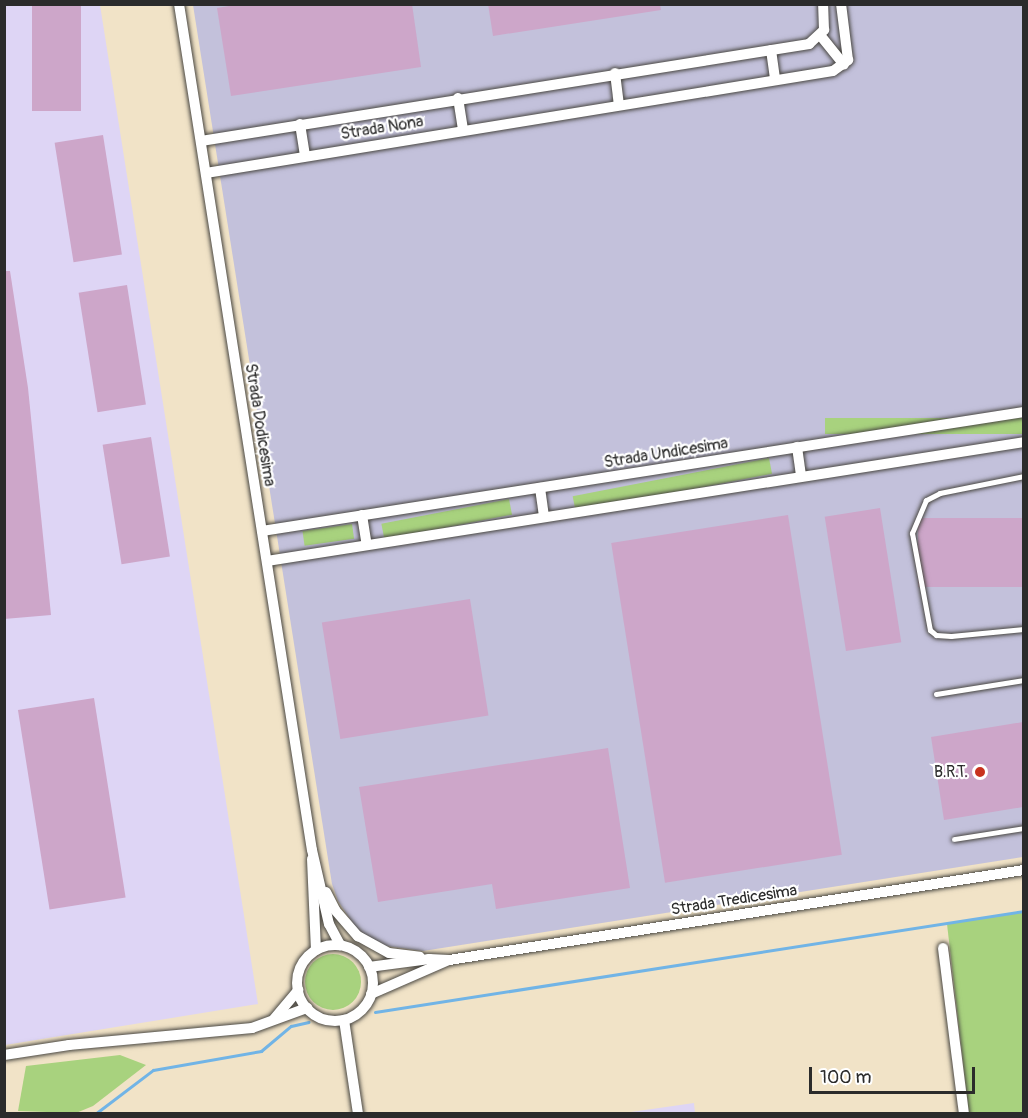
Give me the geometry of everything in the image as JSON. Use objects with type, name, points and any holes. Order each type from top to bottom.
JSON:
[{"type":"street","name":"Strada Dodicesima","points":[[179,4],[312,850]]},
{"type":"street","points":[[823,4],[825,21],[820,35],[844,65]]},
{"type":"street","points":[[841,4],[848,51],[844,65]]},
{"type":"street","name":"Strada Nona","points":[[201,141],[458,98],[809,44],[820,35]]},
{"type":"street","points":[[771,50],[775,80]]},
{"type":"street","name":"Strada Nona","points":[[206,173],[305,155],[833,71],[844,65]]},
{"type":"street","points":[[615,73],[620,105]]},
{"type":"street","points":[[458,98],[463,130]]},
{"type":"street","points":[[300,124],[305,155]]},
{"type":"street","name":"Strada Undicesima","points":[[262,531],[1023,412]]},
{"type":"street","points":[[267,561],[1023,442]]},
{"type":"street","points":[[797,447],[801,476]]},
{"type":"street","points":[[540,488],[544,517]]},
{"type":"street","points":[[362,515],[367,545]]},
{"type":"street","points":[[312,850],[323,885],[335,910],[358,936],[389,953],[449,960]]},
{"type":"street","points":[[312,850],[316,950]]},
{"type":"street","name":"Strada Tredicesima","points":[[449,960],[1023,870]]},
{"type":"street","points":[[323,885],[329,924],[340,945],[359,954],[369,967],[371,994]]},
{"type":"street","points":[[340,945],[316,950],[300,967],[298,990],[307,1008],[324,1019],[344,1020],[360,1010],[371,994],[449,960]]},
{"type":"street","points":[[943,948],[964,1113]]},
{"type":"street","points":[[369,967],[429,959]]},
{"type":"street","points":[[273,1019],[298,990]]},
{"type":"street","points":[[4,1055],[69,1045],[241,1030],[307,1008]]},
{"type":"street","points":[[344,1020],[358,1113]]},
{"type":"lane","points":[[1023,476],[940,493],[926,500],[912,533],[930,630],[951,636],[1023,629]]},
{"type":"lane","points":[[936,694],[1023,680]]},
{"type":"lane","points":[[954,839],[1023,828]]},
{"type":"shaded area","points":[[5,5],[100,5],[258,1004],[5,1045]]},
{"type":"shaded area","points":[[193,5],[1023,5],[1023,857],[423,951],[379,945],[356,928],[338,901],[332,884]]},
{"type":"shaded area","points":[[694,1103],[695,1113],[624,1113]]},
{"type":"green space","points":[[825,418],[1023,418],[1023,434],[825,434]]},
{"type":"green space","points":[[769,458],[772,474],[576,512],[573,496]]},
{"type":"green space","points":[[509,499],[512,515],[384,540],[381,524]]},
{"type":"green space","points":[[352,524],[354,539],[305,546],[302,531]]},
{"type":"green space","points":[[1023,911],[1023,1113],[969,1113],[947,924]]},
{"type":"green space","points":[[327,954],[339,954],[349,958],[357,966],[361,982],[357,998],[349,1006],[339,1010],[327,1010],[317,1006],[309,998],[305,988],[305,976],[309,966],[317,958]]},
{"type":"green space","points":[[120,1055],[146,1065],[93,1106],[76,1113],[18,1111],[26,1066]]},
{"type":"building","points":[[32,4],[81,4],[81,111],[32,111]]},
{"type":"building","points":[[241,4],[412,4],[421,67],[231,96],[217,8]]},
{"type":"building","points":[[488,4],[660,4],[661,10],[493,36]]},
{"type":"building","points":[[103,135],[122,255],[74,262],[55,143]]},
{"type":"building","points":[[4,271],[10,271],[28,388],[51,615],[4,619]]},
{"type":"building","points":[[127,285],[146,405],[98,412],[79,293]]},
{"type":"building","points":[[151,437],[170,557],[122,564],[103,445]]},
{"type":"building","points":[[880,508],[901,642],[846,651],[825,517]]},
{"type":"building","points":[[788,515],[842,855],[665,883],[611,543]]},
{"type":"building","points":[[918,518],[1023,518],[1023,587],[918,587]]},
{"type":"building","points":[[470,599],[488,716],[340,739],[322,622]]},
{"type":"building","points":[[94,698],[126,898],[50,910],[18,710]]},
{"type":"building","name":"B.R.T.","points":[[1023,722],[1023,807],[944,820],[931,737]]},
{"type":"building","points":[[608,748],[630,888],[496,909],[492,884],[378,902],[359,787]]},
{"type":"waterway","points":[[375,1012],[1024,911]]},
{"type":"waterway","points":[[95,1114],[153,1070],[261,1051],[291,1026],[309,1022]]},
{"type":"place","name":"B.R.T.","points":[[980,772]]}]
